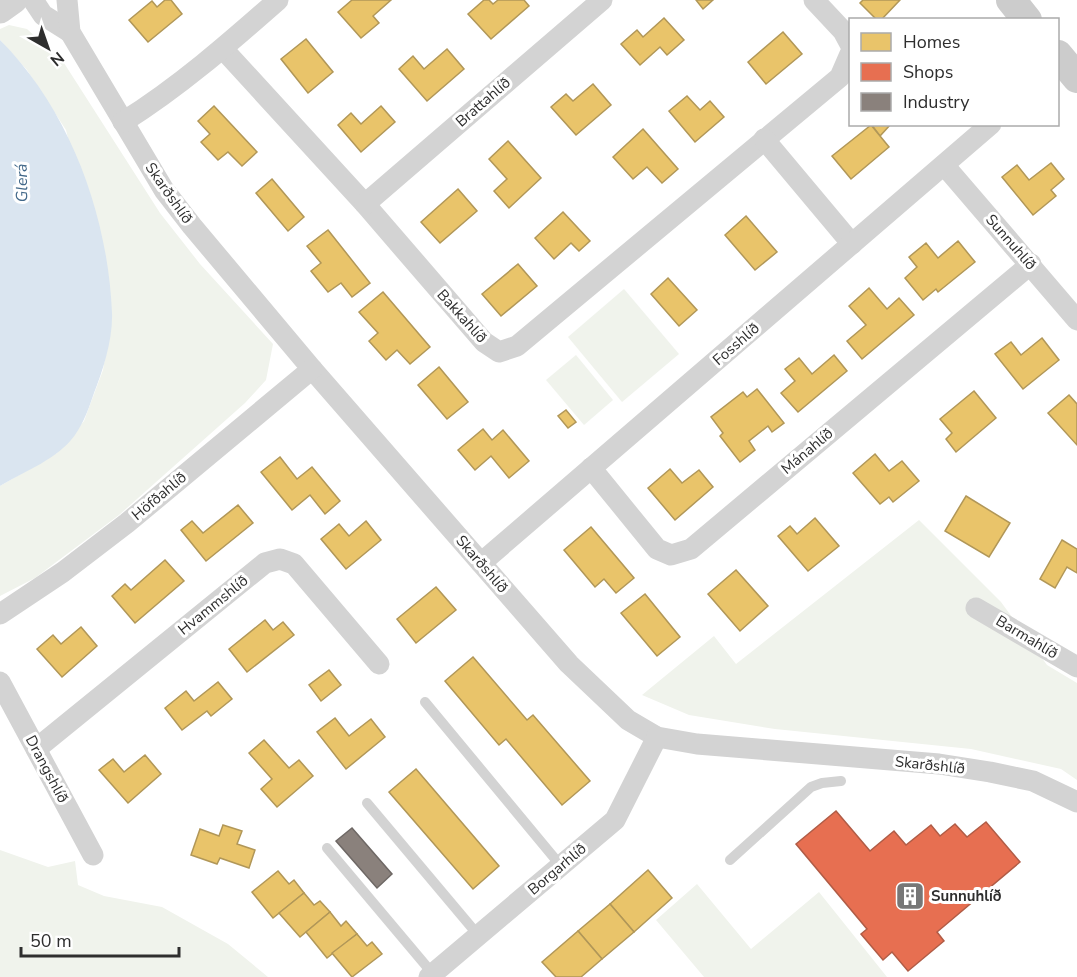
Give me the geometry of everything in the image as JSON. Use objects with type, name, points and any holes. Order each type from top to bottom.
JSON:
[{"type":"main road","points":[[1011,0],[1025,18]]},
{"type":"street","points":[[0,10],[14,0]]},
{"type":"street","name":"Skarðshlíð","points":[[33,0],[43,15],[70,32]]},
{"type":"street","name":"Skarðshlíð","points":[[67,0],[70,32],[164,190],[312,369],[569,664],[628,720],[657,737],[698,744],[939,764],[990,772],[1033,781],[1077,802]]},
{"type":"street","points":[[123,122],[164,95],[224,49],[278,0]]},
{"type":"street","name":"Brattahlíð","points":[[365,204],[602,0]]},
{"type":"street","points":[[814,0],[843,31],[849,42]]},
{"type":"street","name":"Bakkahlíð","points":[[224,49],[365,204],[484,342],[498,352],[517,346],[840,77],[849,56]]},
{"type":"street","name":"Fosshlíð","points":[[481,563],[989,126]]},
{"type":"street","points":[[764,139],[852,244]]},
{"type":"street","name":"Sunnuhlíð","points":[[944,165],[1077,320]]},
{"type":"street","name":"Mánahlíð","points":[[591,468],[657,549],[671,555],[691,549],[1030,264]]},
{"type":"street","name":"Höfðahlíð","points":[[0,614],[63,572],[127,523],[312,369]]},
{"type":"street","name":"Hvammshlíð","points":[[36,749],[265,563],[280,559],[294,564],[379,664]]},
{"type":"street","name":"Barmahlíð","points":[[976,608],[1077,667]]},
{"type":"street","name":"Drangshlíð","points":[[0,682],[93,855]]},
{"type":"street","name":"Borgarhlíð","points":[[431,976],[615,820],[657,737]]},
{"type":"lane","points":[[425,702],[561,866]]},
{"type":"lane","points":[[730,860],[811,787],[841,781]]},
{"type":"lane","points":[[368,803],[478,935]]},
{"type":"lane","points":[[327,848],[431,976]]},
{"type":"shaded area","points":[[9,25],[27,29],[64,63],[160,213],[200,264],[273,344],[266,380],[245,403],[119,515],[35,578],[0,596],[0,486],[57,453],[84,421],[103,370],[112,315],[66,130],[27,70],[0,40],[0,29]]},
{"type":"shaded area","points":[[624,289],[679,354],[622,402],[568,337]]},
{"type":"shaded area","points":[[576,355],[613,400],[584,425],[546,380]]},
{"type":"shaded area","points":[[919,520],[1001,602],[1047,665],[1077,683],[1077,780],[1061,769],[971,749],[775,729],[689,715],[642,695],[714,636],[736,664]]},
{"type":"shaded area","points":[[0,850],[48,867],[75,861],[78,885],[104,896],[162,907],[228,944],[268,977],[0,977]]},
{"type":"shaded area","points":[[697,884],[751,949],[819,892],[887,977],[704,977],[656,920]]},
{"type":"water","name":"Glerá","points":[[0,40],[25,68],[46,98],[81,166],[103,239],[112,313],[111,333],[104,364],[84,420],[75,435],[50,458],[0,486]]},
{"type":"building: Homes","points":[[165,0],[171,0],[182,14],[148,42],[129,20],[152,1],[157,7]]},
{"type":"building: Homes","points":[[352,0],[391,0],[373,16],[379,23],[361,38],[338,12]]},
{"type":"building: Homes","points":[[484,0],[489,0],[493,4],[498,0],[524,0],[529,6],[491,39],[468,14]]},
{"type":"building: Homes","points":[[696,0],[713,0],[703,9]]},
{"type":"building: Homes","points":[[863,0],[900,0],[883,18],[875,18],[860,3]]},
{"type":"building: Homes","points":[[664,18],[684,40],[667,55],[660,47],[640,65],[621,44],[637,30],[643,37]]},
{"type":"building: Homes","points":[[783,32],[802,54],[766,84],[748,62]]},
{"type":"building: Homes","points":[[306,39],[333,72],[308,93],[281,59]]},
{"type":"building: Homes","points":[[447,49],[464,69],[427,101],[399,69],[413,56],[424,69]]},
{"type":"building: Homes","points":[[593,84],[611,105],[576,135],[551,107],[566,94],[573,101]]},
{"type":"building: Homes","points":[[687,96],[700,110],[710,101],[724,117],[695,142],[669,111]]},
{"type":"building: Homes","points":[[214,106],[257,152],[242,166],[228,152],[218,160],[201,142],[210,134],[198,121]]},
{"type":"building: Homes","points":[[381,106],[395,122],[361,152],[338,125],[351,113],[361,124]]},
{"type":"building: Homes","points":[[870,126],[889,147],[851,179],[832,156]]},
{"type":"building: Homes","points":[[872,126],[889,126],[880,136]]},
{"type":"building: Homes","points":[[643,129],[678,169],[662,183],[647,167],[633,179],[613,157]]},
{"type":"building: Homes","points":[[508,141],[541,178],[509,208],[494,191],[507,179],[489,159]]},
{"type":"building: Homes","points":[[1051,163],[1064,179],[1051,190],[1056,196],[1033,215],[1002,177],[1017,165],[1029,180]]},
{"type":"building: Homes","points":[[272,179],[304,217],[288,231],[256,193]]},
{"type":"building: Homes","points":[[458,189],[477,211],[440,243],[421,222]]},
{"type":"building: Homes","points":[[563,212],[590,241],[579,251],[571,243],[554,259],[535,238]]},
{"type":"building: Homes","points":[[746,216],[777,252],[755,270],[725,235]]},
{"type":"building: Homes","points":[[328,230],[370,283],[352,297],[341,283],[328,292],[311,271],[321,263],[307,246]]},
{"type":"building: Homes","points":[[958,241],[975,262],[938,292],[936,289],[923,300],[905,278],[917,267],[909,257],[926,243],[938,258]]},
{"type":"building: Homes","points":[[518,264],[537,286],[501,316],[482,294]]},
{"type":"building: Homes","points":[[668,278],[697,310],[679,326],[651,294]]},
{"type":"building: Homes","points":[[869,288],[887,309],[899,298],[914,315],[862,359],[847,341],[866,325],[849,306]]},
{"type":"building: Homes","points":[[383,292],[430,347],[410,364],[397,350],[386,360],[369,341],[378,333],[359,312]]},
{"type":"building: Homes","points":[[1042,338],[1059,360],[1023,389],[995,354],[1011,342],[1021,355]]},
{"type":"building: Homes","points":[[834,355],[847,371],[798,412],[781,393],[795,381],[785,369],[799,358],[812,374]]},
{"type":"building: Homes","points":[[439,367],[468,402],[447,419],[418,385]]},
{"type":"building: Homes","points":[[757,389],[784,423],[772,432],[768,426],[749,441],[755,450],[740,462],[720,436],[723,433],[711,417],[743,392],[747,397]]},
{"type":"building: Homes","points":[[974,391],[996,418],[956,452],[946,439],[952,433],[940,419]]},
{"type":"building: Homes","points":[[1069,395],[1077,404],[1077,445],[1048,413]]},
{"type":"building: Homes","points":[[566,410],[576,422],[568,428],[558,416]]},
{"type":"building: Homes","points":[[483,429],[492,440],[503,430],[529,461],[509,478],[491,456],[475,470],[458,450]]},
{"type":"building: Homes","points":[[875,454],[889,471],[902,461],[919,481],[893,502],[889,497],[880,504],[853,473]]},
{"type":"building: Homes","points":[[280,457],[297,479],[312,467],[340,501],[325,514],[310,495],[292,510],[261,472]]},
{"type":"building: Homes","points":[[670,469],[682,483],[699,470],[713,487],[675,520],[648,488]]},
{"type":"building: Homes","points":[[966,496],[1010,523],[989,557],[945,531]]},
{"type":"building: Homes","points":[[238,505],[253,523],[206,561],[181,530],[192,521],[203,533]]},
{"type":"building: Homes","points":[[815,518],[839,546],[808,571],[778,536],[790,526],[797,534]]},
{"type":"building: Homes","points":[[366,521],[381,540],[346,569],[321,539],[339,524],[349,536]]},
{"type":"building: Homes","points":[[591,527],[634,578],[616,593],[604,579],[595,587],[564,550]]},
{"type":"building: Homes","points":[[1062,540],[1077,549],[1077,573],[1067,567],[1055,588],[1040,579]]},
{"type":"building: Homes","points":[[165,560],[184,581],[135,623],[112,596],[125,584],[131,590]]},
{"type":"building: Homes","points":[[736,570],[768,606],[740,631],[708,594]]},
{"type":"building: Homes","points":[[436,587],[456,610],[416,643],[397,619]]},
{"type":"building: Homes","points":[[645,594],[680,637],[657,656],[621,613]]},
{"type":"building: Homes","points":[[265,620],[273,630],[283,622],[294,635],[247,672],[229,649]]},
{"type":"building: Homes","points":[[81,627],[97,646],[62,677],[37,649],[53,635],[61,644]]},
{"type":"building: Homes","points":[[473,657],[527,720],[533,715],[590,781],[562,805],[506,739],[499,745],[445,681]]},
{"type":"building: Homes","points":[[329,670],[341,685],[321,701],[309,685]]},
{"type":"building: Homes","points":[[218,682],[232,699],[211,716],[207,711],[182,730],[165,708],[186,691],[194,701]]},
{"type":"building: Homes","points":[[335,718],[349,736],[371,719],[385,737],[346,769],[317,732]]},
{"type":"building: Homes","points":[[264,740],[289,768],[299,760],[313,776],[277,807],[261,789],[272,779],[249,753]]},
{"type":"building: Homes","points":[[145,755],[161,774],[128,803],[99,770],[113,759],[124,772]]},
{"type":"building: Homes","points":[[416,769],[499,866],[473,889],[389,792]]},
{"type":"building: Homes","points":[[223,825],[242,831],[237,844],[255,850],[249,868],[220,858],[217,864],[191,855],[200,829],[219,836]]},
{"type":"building: Homes","points":[[648,870],[672,898],[634,932],[610,904]]},
{"type":"building: Homes","points":[[278,871],[289,884],[294,880],[304,893],[273,918],[252,892]]},
{"type":"building: Homes","points":[[304,893],[314,905],[320,901],[330,912],[300,937],[279,913]]},
{"type":"building: Homes","points":[[610,904],[634,932],[602,959],[578,931]]},
{"type":"building: Homes","points":[[330,912],[341,926],[346,921],[357,934],[327,958],[306,932]]},
{"type":"building: Homes","points":[[578,931],[602,959],[581,977],[556,977],[542,962]]},
{"type":"building: Homes","points":[[357,934],[367,946],[372,942],[382,954],[352,977],[332,953]]},
{"type":"building: Shops","name":"Sunnuhlíð","points":[[836,811],[870,851],[894,831],[906,845],[931,825],[940,836],[955,824],[967,837],[986,822],[1020,862],[937,932],[944,941],[908,971],[892,952],[883,960],[861,934],[867,929],[796,844]]},
{"type":"building: Industry","points":[[352,828],[392,874],[377,888],[336,841]]},
{"type":"place","name":"Sunnuhlíð","points":[[910,896]]}]
